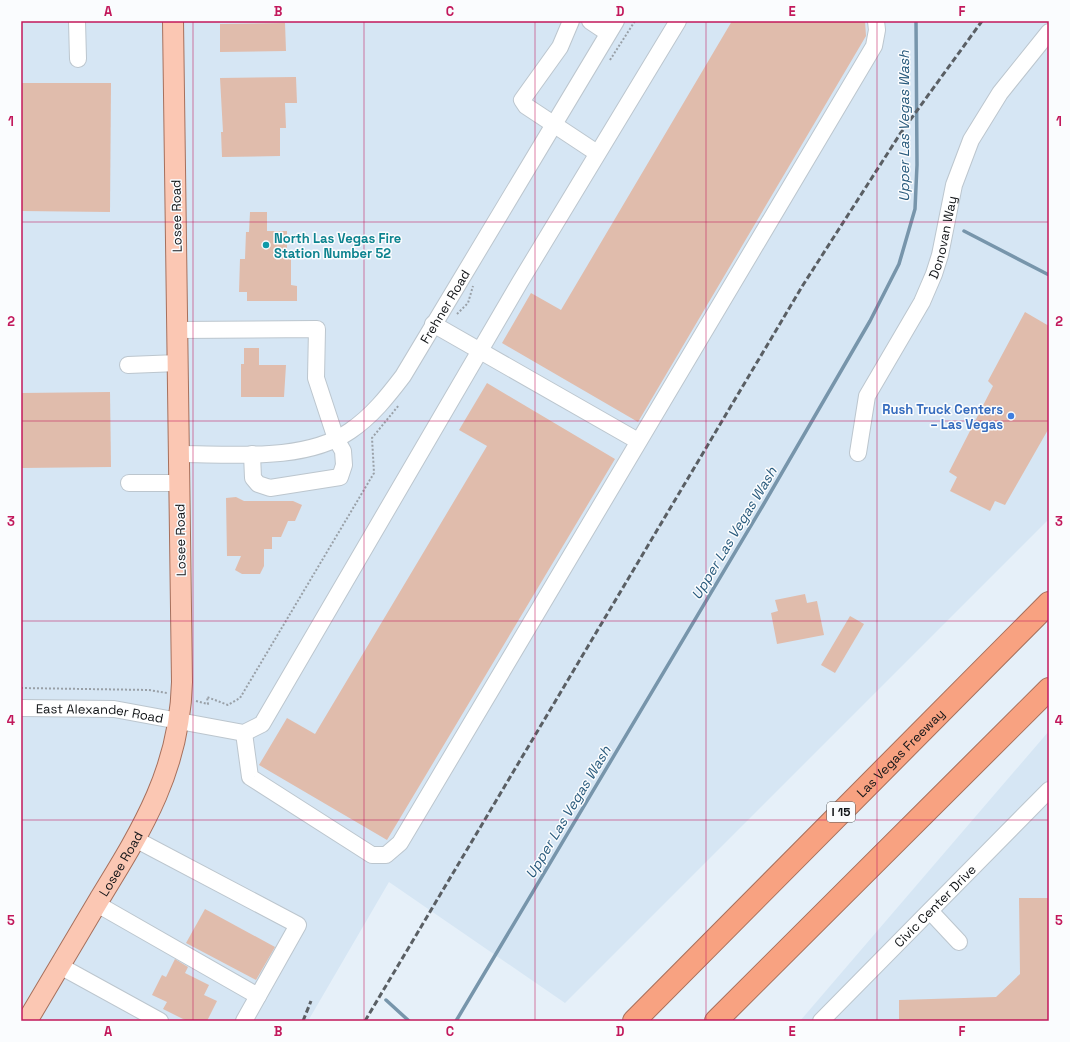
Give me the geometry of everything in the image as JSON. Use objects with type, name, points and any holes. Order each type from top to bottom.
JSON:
[{"type":"highway","name":"Las Vegas Freeway","points":[[634,1021],[1049,603]]},
{"type":"highway","points":[[716,1021],[1049,689]]},
{"type":"main road","name":"Losee Road","points":[[27,1021],[135,839],[156,799],[166,774],[178,720],[182,682],[173,21]]},
{"type":"street","points":[[77,21],[78,59]]},
{"type":"street","points":[[571,21],[560,47],[522,100],[526,106],[597,153]]},
{"type":"street","points":[[590,21],[612,27]]},
{"type":"street","points":[[678,21],[597,153],[480,350],[262,724],[244,733],[250,777],[372,854],[386,855],[400,843],[874,46],[877,30],[876,21]]},
{"type":"street","name":"Frehner Road","points":[[179,454],[252,454],[303,450],[336,439],[362,422],[387,397],[403,376],[612,27]]},
{"type":"street","name":"Donovan Way","points":[[858,453],[867,396],[922,302],[934,274],[940,255],[954,185],[971,140],[1000,93],[1049,32]]},
{"type":"street","points":[[433,324],[638,441]]},
{"type":"street","points":[[177,330],[317,329],[316,378],[336,439],[343,451],[344,465],[340,477],[285,487],[270,488],[258,484],[253,478],[252,454]]},
{"type":"street","points":[[128,365],[178,363]]},
{"type":"street","points":[[129,483],[180,483]]},
{"type":"street","name":"East Alexander Road","points":[[21,708],[114,709],[244,733]]},
{"type":"street","name":"Civic Center Drive","points":[[821,1021],[1049,790]]},
{"type":"street","points":[[135,839],[298,925],[244,1021]]},
{"type":"street","points":[[97,904],[258,996]]},
{"type":"street","points":[[930,911],[959,942]]},
{"type":"street","points":[[60,966],[160,1021]]},
{"type":"shaded area","points":[[21,21],[1049,21],[1049,519],[565,1003],[389,882],[308,1021],[21,1021]]},
{"type":"shaded area","points":[[1049,731],[1049,1021],[800,1021]]},
{"type":"building","points":[[732,21],[865,21],[866,36],[638,422],[502,343],[531,293],[561,310]]},
{"type":"building","points":[[285,23],[286,51],[220,52],[220,24]]},
{"type":"building","points":[[296,77],[297,103],[285,103],[286,128],[280,128],[280,156],[222,157],[221,132],[223,132],[220,78]]},
{"type":"building","points":[[21,83],[111,83],[110,212],[21,211]]},
{"type":"building","name":"North Las Vegas Fire Station Number 52","points":[[250,212],[267,212],[267,231],[287,231],[287,258],[291,258],[291,285],[297,286],[297,301],[247,301],[247,292],[239,292],[240,259],[245,259],[246,232],[249,232]]},
{"type":"building","name":"Rush Truck Centers – Las Vegas","points":[[1025,312],[1049,326],[1049,428],[1005,505],[995,501],[990,511],[950,491],[957,477],[949,472],[993,386],[988,381]]},
{"type":"building","points":[[244,348],[259,348],[259,365],[286,365],[284,397],[241,397],[241,364],[244,364]]},
{"type":"building","points":[[487,383],[615,459],[387,840],[259,765],[287,718],[315,734],[487,446],[459,430]]},
{"type":"building","points":[[110,392],[111,467],[21,468],[21,393]]},
{"type":"building","points":[[236,497],[244,501],[293,501],[302,505],[295,521],[288,521],[281,537],[272,537],[272,549],[264,549],[264,566],[260,574],[242,574],[235,570],[241,556],[227,556],[226,498]]},
{"type":"building","points":[[805,594],[807,603],[817,601],[824,635],[777,644],[771,613],[778,611],[775,600]]},
{"type":"building","points":[[850,616],[864,624],[835,673],[821,665]]},
{"type":"building","points":[[1019,898],[1049,898],[1049,1021],[899,1021],[899,1000],[996,997],[1020,974]]},
{"type":"building","points":[[205,909],[275,947],[256,980],[186,943]]},
{"type":"building","points":[[175,959],[188,967],[185,973],[209,985],[204,995],[217,1001],[207,1021],[187,1021],[163,1009],[167,1002],[152,995],[162,975],[166,977]]},
{"type":"waterway","name":"Upper Las Vegas Wash","points":[[456,1021],[762,507],[870,321],[899,264],[915,209],[917,165],[916,21]]},
{"type":"waterway","points":[[964,231],[1049,275]]},
{"type":"waterway","points":[[386,1000],[409,1021]]},
{"type":"railway","points":[[365,1021],[803,285],[900,134],[982,21]]},
{"type":"railway","points":[[303,1021],[311,1001]]},
{"type":"place","name":"North Las Vegas Fire Station Number 52","points":[[266,245]]},
{"type":"place","name":"Rush Truck Centers – Las Vegas","points":[[1011,416]]}]
